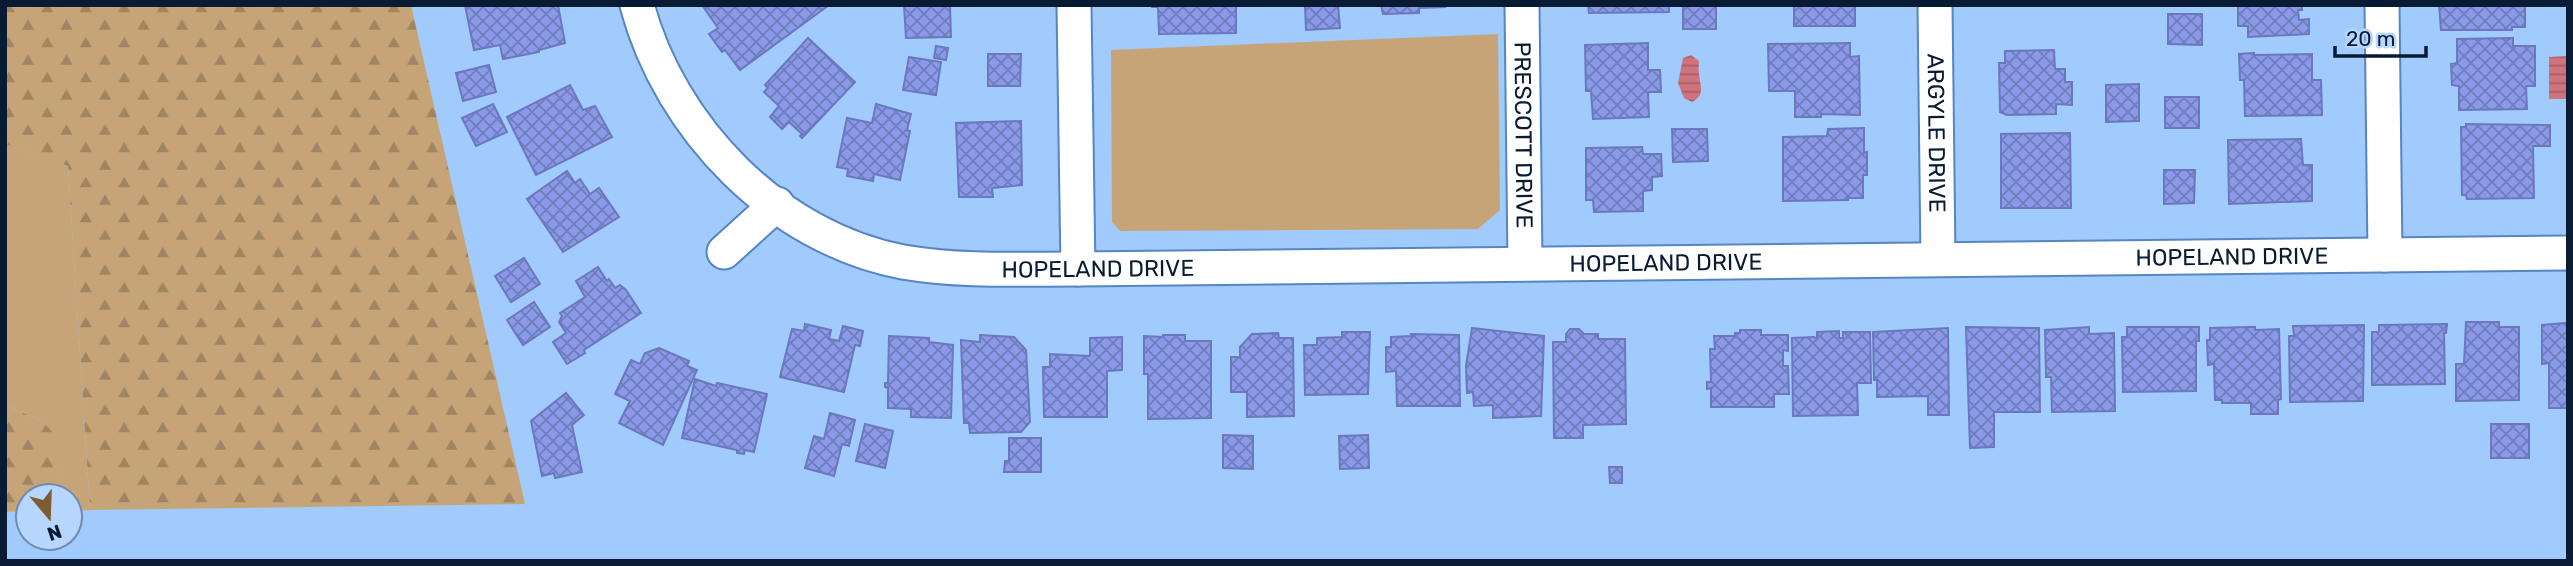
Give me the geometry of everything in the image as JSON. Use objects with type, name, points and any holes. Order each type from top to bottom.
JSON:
[{"type":"street","name":"HOPELAND DRIVE","points":[[637,5],[652,50],[690,120],[731,166],[777,204],[821,233],[900,261],[969,269],[1078,269],[2568,253]]},
{"type":"street","points":[[1074,5],[1078,269]]},
{"type":"street","name":"PRESCOTT DRIVE","points":[[1522,5],[1525,263]]},
{"type":"street","name":"ARGYLE DRIVE","points":[[1935,5],[1938,259]]},
{"type":"street","points":[[2382,5],[2385,255]]},
{"type":"street","points":[[724,252],[777,204]]},
{"type":"green space","points":[[5,5],[411,5],[525,504],[90,510],[68,166],[5,144]]},
{"type":"green space","points":[[1498,34],[1500,210],[1478,229],[1120,231],[1112,222],[1111,50]]},
{"type":"green space","points":[[5,144],[68,165],[90,510],[84,510],[84,482],[58,482],[64,471],[42,421],[5,405]]},
{"type":"green space","points":[[5,405],[42,421],[57,437],[64,472],[59,482],[14,482],[14,512],[5,512]]},
{"type":"shaded area","points":[[1691,55],[1699,61],[1701,90],[1692,102],[1684,98],[1678,83],[1683,58]]},
{"type":"shaded area","points":[[2568,56],[2568,99],[2549,99],[2549,57]]},
{"type":"building","points":[[465,5],[558,5],[565,43],[539,52],[503,59],[500,45],[474,50]]},
{"type":"building","points":[[702,5],[829,5],[740,70],[709,34],[718,28]]},
{"type":"building","points":[[904,5],[950,5],[951,37],[906,38]]},
{"type":"building","points":[[1152,5],[1236,5],[1236,33],[1159,34],[1158,7]]},
{"type":"building","points":[[1305,5],[1338,5],[1340,28],[1306,30]]},
{"type":"building","points":[[1381,5],[1445,7],[1419,8],[1419,13],[1383,14]]},
{"type":"building","points":[[1588,5],[1669,5],[1669,12],[1589,13]]},
{"type":"building","points":[[1683,5],[1716,5],[1716,29],[1683,29]]},
{"type":"building","points":[[1794,5],[1855,5],[1855,26],[1794,26]]},
{"type":"building","points":[[2302,5],[2302,10],[2298,10],[2299,20],[2309,19],[2309,34],[2248,37],[2248,26],[2238,26],[2238,6]]},
{"type":"building","points":[[2439,5],[2525,5],[2525,27],[2512,27],[2512,30],[2441,30]]},
{"type":"building","points":[[2168,14],[2202,14],[2202,45],[2168,44]]},
{"type":"building","points":[[808,38],[855,82],[802,138],[802,134],[789,122],[782,129],[770,117],[779,106],[764,92],[768,88],[765,85]]},
{"type":"building","points":[[2513,38],[2513,46],[2535,46],[2535,86],[2526,86],[2527,109],[2459,110],[2459,86],[2452,85],[2451,64],[2457,63],[2457,39]]},
{"type":"building","points":[[1648,43],[1648,70],[1660,70],[1661,92],[1648,92],[1649,117],[1593,119],[1591,91],[1586,91],[1585,45]]},
{"type":"building","points":[[1850,43],[1850,57],[1859,56],[1860,115],[1821,114],[1821,117],[1795,117],[1795,91],[1769,91],[1768,44]]},
{"type":"building","points":[[936,46],[948,48],[946,60],[934,58]]},
{"type":"building","points":[[2054,50],[2055,69],[2065,69],[2065,82],[2072,82],[2072,105],[2056,104],[2056,114],[2007,115],[2000,112],[1999,63],[2005,63],[2005,51]]},
{"type":"building","points":[[988,54],[1021,54],[1020,86],[988,86]]},
{"type":"building","points":[[2239,54],[2312,54],[2312,80],[2321,80],[2322,115],[2245,116],[2244,80],[2240,80]]},
{"type":"building","points":[[909,57],[941,62],[936,95],[903,90]]},
{"type":"building","points":[[489,65],[496,92],[463,101],[456,73]]},
{"type":"building","points":[[2139,84],[2139,121],[2106,122],[2106,85]]},
{"type":"building","points":[[570,85],[583,110],[595,106],[612,137],[536,175],[507,117]]},
{"type":"building","points":[[2165,97],[2199,97],[2199,128],[2165,128]]},
{"type":"building","points":[[493,104],[507,132],[476,146],[462,118]]},
{"type":"building","points":[[876,104],[911,114],[900,180],[874,174],[873,181],[847,176],[848,169],[837,167],[847,118],[872,123]]},
{"type":"building","points":[[1021,121],[1022,185],[992,188],[993,197],[959,197],[956,123]]},
{"type":"building","points":[[2466,124],[2550,125],[2550,146],[2533,146],[2534,198],[2467,199],[2466,195],[2462,195],[2461,127],[2466,127]]},
{"type":"building","points":[[1864,128],[1867,175],[1863,175],[1863,198],[1783,201],[1783,137],[1827,136],[1828,129]]},
{"type":"building","points":[[1672,129],[1707,129],[1708,161],[1673,162]]},
{"type":"building","points":[[2070,133],[2071,208],[2001,208],[2001,134]]},
{"type":"building","points":[[2301,139],[2303,165],[2312,165],[2312,201],[2229,204],[2228,140]]},
{"type":"building","points":[[1642,147],[1643,154],[1661,154],[1662,176],[1652,177],[1652,190],[1643,191],[1643,211],[1594,212],[1593,200],[1586,200],[1586,148]]},
{"type":"building","points":[[2164,170],[2195,170],[2194,203],[2164,204]]},
{"type":"building","points":[[567,171],[575,183],[580,179],[590,194],[599,188],[619,217],[563,252],[527,199]]},
{"type":"building","points":[[524,258],[540,284],[511,302],[495,276]]},
{"type":"building","points":[[598,267],[615,288],[620,285],[626,290],[641,313],[567,364],[553,342],[566,333],[559,322],[562,316],[560,313],[585,297],[576,281]]},
{"type":"building","points":[[534,302],[550,327],[523,345],[507,320]]},
{"type":"building","points":[[2466,322],[2499,322],[2499,327],[2519,327],[2519,400],[2456,401],[2456,364],[2464,364]]},
{"type":"building","points":[[2568,323],[2568,408],[2549,408],[2549,363],[2542,364],[2542,325]]},
{"type":"building","points":[[805,324],[831,330],[829,339],[839,341],[843,326],[863,331],[860,346],[855,345],[844,392],[780,377],[792,329],[804,331]]},
{"type":"building","points":[[2447,324],[2444,333],[2445,384],[2372,385],[2372,332],[2379,332],[2379,325]]},
{"type":"building","points":[[2364,325],[2363,401],[2290,402],[2289,336],[2294,336],[2293,326]]},
{"type":"building","points":[[1966,327],[2039,328],[2040,412],[1994,412],[1994,447],[1970,448]]},
{"type":"building","points":[[2089,327],[2089,334],[2114,333],[2115,411],[2052,412],[2051,377],[2046,377],[2045,330]]},
{"type":"building","points":[[2127,327],[2199,327],[2199,341],[2196,341],[2196,391],[2123,392],[2122,337],[2127,337]]},
{"type":"building","points":[[2255,327],[2255,330],[2279,329],[2281,399],[2278,400],[2278,414],[2251,414],[2251,403],[2222,403],[2222,400],[2215,400],[2214,364],[2208,365],[2207,340],[2210,340],[2210,328]]},
{"type":"building","points":[[1472,328],[1544,336],[1541,416],[1493,418],[1493,405],[1474,406],[1473,392],[1467,393],[1466,366]]},
{"type":"building","points":[[1948,328],[1949,415],[1928,415],[1928,396],[1877,397],[1873,332]]},
{"type":"building","points":[[1570,329],[1579,329],[1584,334],[1598,334],[1598,339],[1625,339],[1626,424],[1583,425],[1583,438],[1554,438],[1553,342],[1566,342],[1566,334]]},
{"type":"building","points":[[1740,330],[1761,330],[1761,335],[1788,335],[1788,351],[1783,350],[1783,366],[1788,366],[1789,394],[1774,394],[1774,407],[1711,407],[1711,388],[1707,389],[1707,382],[1711,382],[1710,349],[1715,349],[1714,336],[1735,336]]},
{"type":"building","points":[[1839,331],[1839,338],[1843,338],[1843,332],[1870,332],[1871,383],[1857,383],[1858,415],[1793,416],[1792,338],[1817,339],[1817,332]]},
{"type":"building","points":[[1342,332],[1370,332],[1368,394],[1305,395],[1304,345],[1317,345],[1317,338],[1342,337]]},
{"type":"building","points":[[1278,333],[1279,338],[1293,338],[1294,416],[1247,417],[1247,392],[1231,392],[1231,357],[1240,357],[1240,347],[1252,334]]},
{"type":"building","points":[[1411,334],[1459,335],[1460,406],[1397,406],[1396,371],[1386,372],[1386,347],[1391,347],[1391,337],[1412,336]]},
{"type":"building","points":[[980,335],[1014,337],[1026,350],[1030,422],[1021,432],[970,433],[969,423],[964,423],[961,340],[980,342]]},
{"type":"building","points":[[1185,335],[1185,341],[1211,341],[1211,418],[1148,419],[1148,374],[1144,374],[1144,336]]},
{"type":"building","points":[[889,336],[929,338],[929,342],[953,345],[951,418],[911,417],[911,409],[888,408],[888,388],[885,383],[888,383]]},
{"type":"building","points":[[1122,337],[1122,370],[1107,371],[1107,417],[1044,417],[1043,367],[1050,367],[1050,354],[1090,356],[1090,338]]},
{"type":"building","points":[[659,348],[689,361],[687,366],[697,370],[663,445],[619,423],[630,401],[615,394],[631,360],[640,364],[645,353]]},
{"type":"building","points":[[695,379],[716,386],[717,383],[767,394],[754,452],[745,450],[744,454],[737,453],[737,450],[682,438]]},
{"type":"building","points":[[566,393],[584,415],[572,425],[582,472],[555,478],[554,473],[542,476],[531,421]]},
{"type":"building","points":[[830,413],[855,420],[849,446],[842,444],[834,476],[805,468],[814,436],[824,439]]},
{"type":"building","points":[[865,424],[893,431],[885,468],[856,461]]},
{"type":"building","points":[[2491,424],[2529,424],[2529,458],[2491,458]]},
{"type":"building","points":[[1223,435],[1253,436],[1253,469],[1223,468]]},
{"type":"building","points":[[1368,435],[1369,468],[1340,469],[1339,436]]},
{"type":"building","points":[[1009,438],[1041,438],[1041,472],[1004,472],[1005,461],[1009,461]]},
{"type":"building","points":[[1609,467],[1622,467],[1622,483],[1610,483]]}]
